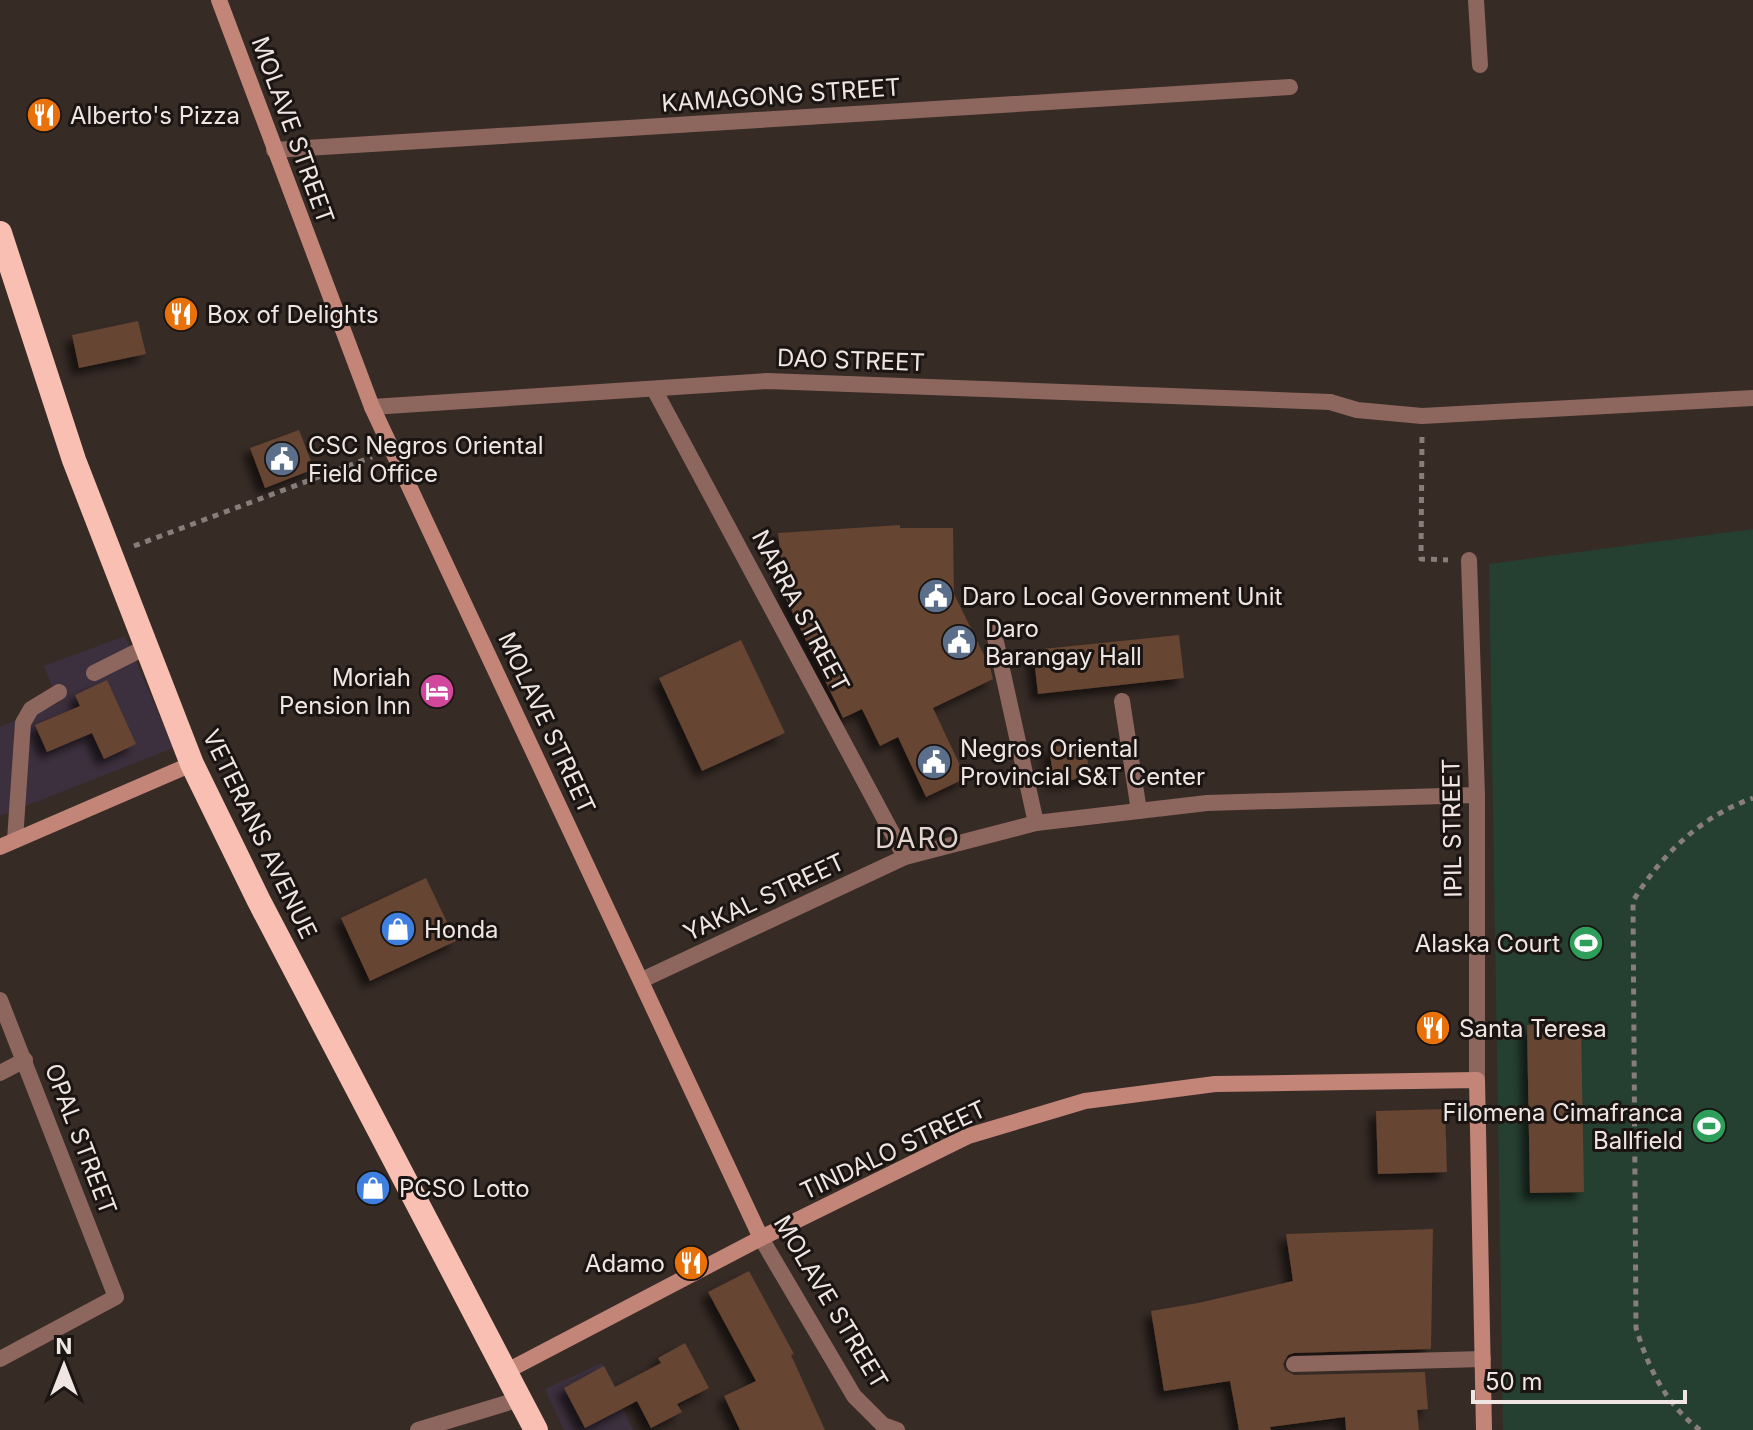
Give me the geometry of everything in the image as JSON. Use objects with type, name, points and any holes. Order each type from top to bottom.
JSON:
[{"type":"highway","name":"VETERANS AVENUE","points":[[0,233],[74,460],[192,764],[259,901],[536,1430]]},
{"type":"street","name":"MOLAVE STREET","points":[[219,0],[372,407],[761,1238],[854,1396],[883,1425],[897,1430]]},
{"type":"street","points":[[1476,0],[1480,65]]},
{"type":"street","name":"KAMAGONG STREET","points":[[274,150],[1290,87]]},
{"type":"street","name":"DAO STREET","points":[[372,407],[767,381],[1330,402],[1357,410],[1422,416],[1753,398]]},
{"type":"street","name":"NARRA STREET","points":[[654,389],[905,857]]},
{"type":"street","name":"IPIL STREET","points":[[1469,560],[1477,795],[1477,1080],[1484,1430]]},
{"type":"street","points":[[994,633],[1036,823]]},
{"type":"street","points":[[94,673],[146,647]]},
{"type":"street","points":[[8,844],[23,723],[31,709],[59,692]]},
{"type":"street","points":[[1122,701],[1139,811]]},
{"type":"street","points":[[8,844],[192,764]]},
{"type":"street","name":"YAKAL STREET","points":[[642,980],[905,857],[1036,823],[1207,803],[1477,795]]},
{"type":"street","name":"OPAL STREET","points":[[0,1000],[116,1297],[0,1359]]},
{"type":"street","points":[[0,1073],[25,1060]]},
{"type":"street","name":"TINDALO STREET","points":[[505,1372],[761,1238],[968,1136],[1085,1101],[1215,1084],[1477,1080]]},
{"type":"street","points":[[1294,1364],[1483,1359]]},
{"type":"street","points":[[418,1430],[520,1399]]},
{"type":"path","points":[[1422,416],[1421,559],[1469,560]]},
{"type":"path","points":[[111,555],[391,449]]},
{"type":"path","points":[[1700,1430],[1673,1405],[1657,1381],[1644,1356],[1636,1328],[1633,901],[1659,864],[1691,832],[1716,815],[1753,798]]},
{"type":"shaded area","points":[[125,636],[173,748],[0,816],[0,727],[59,703],[44,666]]},
{"type":"shaded area","points":[[602,1363],[633,1430],[564,1430],[545,1389]]},
{"type":"green space","points":[[1753,529],[1753,1430],[1503,1430],[1489,564]]},
{"type":"building","points":[[138,321],[146,354],[79,368],[72,335]]},
{"type":"building","name":"CSC Negros Oriental Field Office","points":[[299,430],[314,469],[265,488],[250,448]]},
{"type":"building","points":[[900,525],[900,528],[953,528],[954,594],[993,679],[933,708],[966,778],[926,797],[898,737],[880,746],[862,709],[843,718],[786,599],[778,533]]},
{"type":"building","points":[[1179,635],[1184,678],[1038,694],[1033,650]]},
{"type":"building","points":[[741,640],[785,733],[702,771],[659,678]]},
{"type":"building","points":[[107,680],[136,744],[104,759],[92,733],[47,752],[35,725],[80,706],[75,695]]},
{"type":"building","points":[[1085,743],[1090,777],[1054,783],[1049,747]]},
{"type":"building","name":"Honda","points":[[426,878],[456,941],[370,981],[341,918]]},
{"type":"building","points":[[1581,1024],[1584,1192],[1530,1193],[1527,1025]]},
{"type":"building","points":[[1445,1109],[1447,1172],[1378,1174],[1376,1111]]},
{"type":"building","points":[[1433,1229],[1431,1349],[1294,1353],[1288,1355],[1283,1364],[1285,1370],[1294,1375],[1425,1372],[1428,1409],[1417,1410],[1419,1430],[1346,1430],[1345,1417],[1270,1427],[1271,1430],[1239,1430],[1230,1381],[1164,1391],[1151,1311],[1293,1281],[1286,1234]]},
{"type":"building","points":[[749,1271],[794,1354],[791,1355],[825,1430],[740,1430],[724,1396],[756,1381],[708,1292]]},
{"type":"building","points":[[685,1343],[709,1388],[677,1404],[682,1412],[651,1428],[637,1401],[585,1428],[564,1388],[604,1366],[615,1387],[661,1363],[658,1358]]},
{"type":"place","name":"Alberto's Pizza","points":[[44,115]]},
{"type":"place","name":"Box of Delights","points":[[181,314]]},
{"type":"place","name":"CSC Negros Oriental Field Office","points":[[282,459]]},
{"type":"place","name":"Daro Local Government Unit","points":[[936,596]]},
{"type":"place","name":"Daro Barangay Hall","points":[[959,642]]},
{"type":"place","name":"Moriah Pension Inn","points":[[437,691]]},
{"type":"place","name":"Negros Oriental Provincial S&T Center","points":[[934,762]]},
{"type":"place","name":"Honda","points":[[398,929]]},
{"type":"place","name":"Alaska Court","points":[[1586,943]]},
{"type":"place","name":"Santa Teresa","points":[[1433,1028]]},
{"type":"place","name":"Filomena Cimafranca Ballfield","points":[[1709,1126]]},
{"type":"place","name":"PCSO Lotto","points":[[373,1188]]},
{"type":"place","name":"Adamo","points":[[691,1263]]},
{"type":"district","name":"DARO","points":[[918,838]]}]
